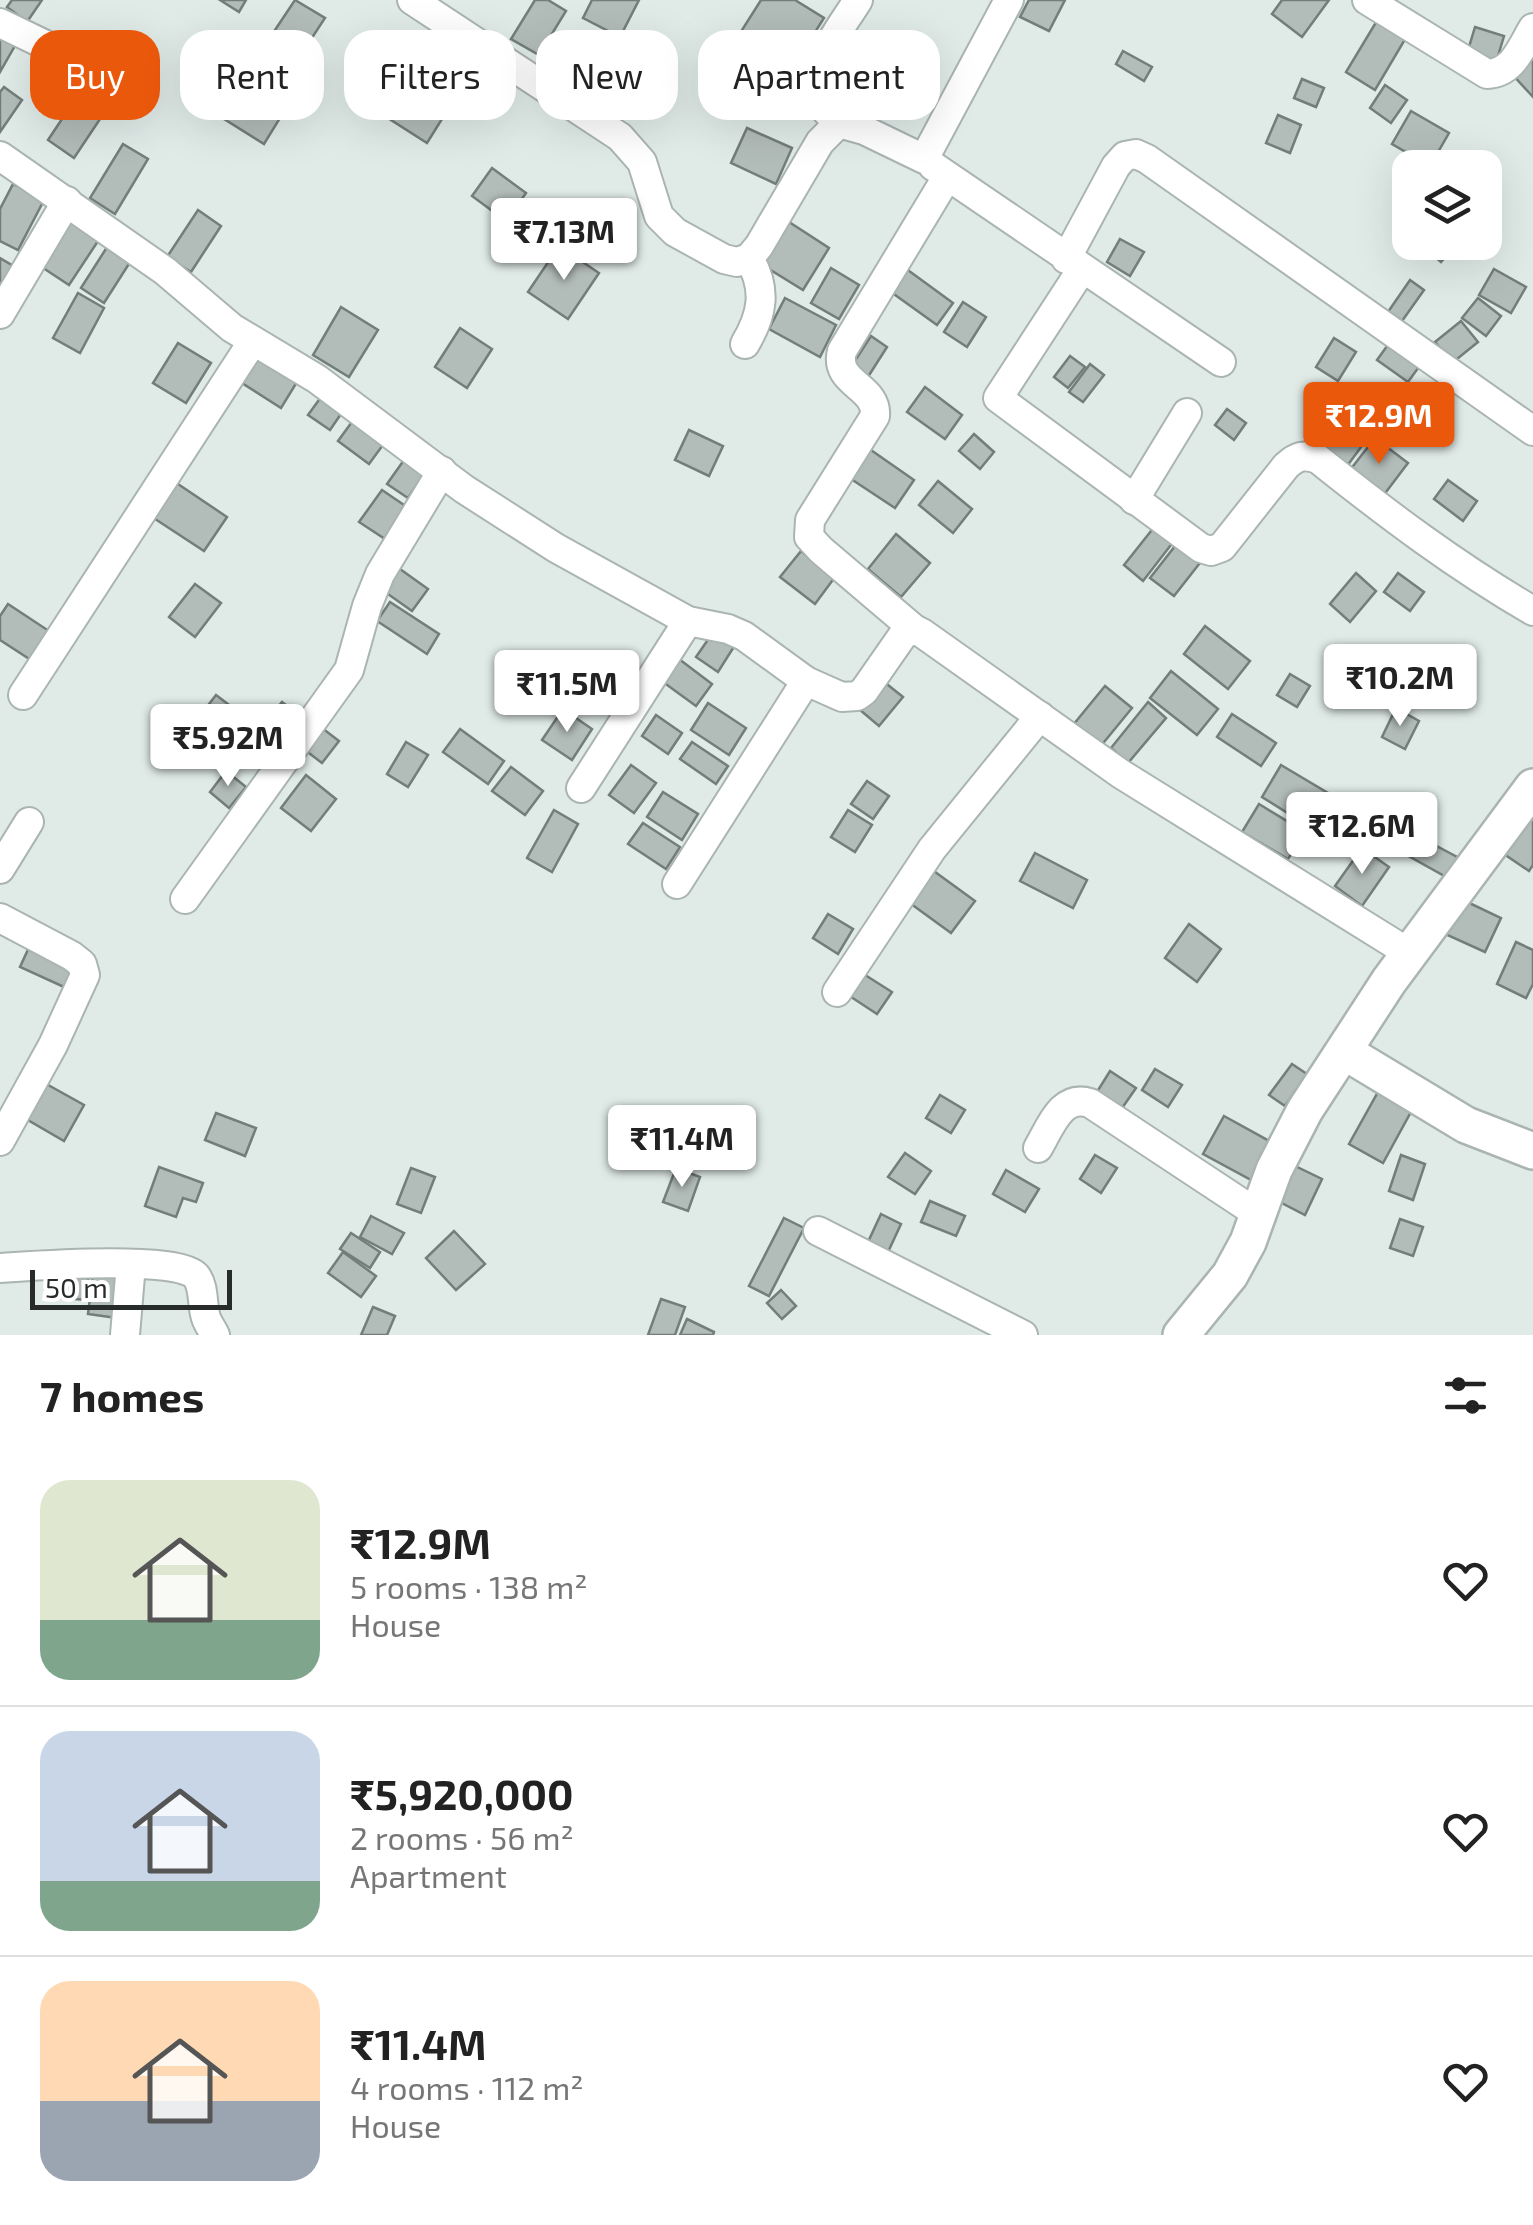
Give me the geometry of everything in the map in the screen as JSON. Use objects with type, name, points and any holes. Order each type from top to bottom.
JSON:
[{"type":"street","points":[[412,0],[620,137],[642,162],[658,216],[674,232],[724,259],[737,262],[749,258],[760,246],[820,142],[839,123]]},
{"type":"street","points":[[858,0],[820,65],[816,88],[821,104],[839,123],[864,130],[924,158],[1222,362]]},
{"type":"street","points":[[924,158],[1009,0]]},
{"type":"street","points":[[1367,0],[1487,74],[1500,73],[1511,64],[1533,28]]},
{"type":"street","points":[[0,23],[30,37]]},
{"type":"street","points":[[1533,432],[1136,154],[1125,156],[1116,166],[1074,264],[998,398],[1189,541],[1212,551],[1222,547],[1286,466],[1307,455],[1462,569],[1533,611]]},
{"type":"street","points":[[0,156],[165,271],[232,328],[339,394],[442,471],[556,548],[688,621],[744,636],[806,681],[842,697],[864,692],[903,635],[914,629]]},
{"type":"street","points":[[948,177],[842,351],[842,373],[872,400],[876,416],[810,520],[809,537],[914,629],[954,653],[982,678],[1122,774],[1409,953]]},
{"type":"street","points":[[0,314],[67,201]]},
{"type":"street","points":[[746,344],[757,324],[763,297],[749,258]]},
{"type":"street","points":[[23,695],[253,341]]},
{"type":"street","points":[[1134,500],[1187,413]]},
{"type":"street","points":[[185,899],[349,670],[366,606],[380,574],[442,471]]},
{"type":"street","points":[[581,788],[688,621]]},
{"type":"street","points":[[676,884],[806,681]]},
{"type":"street","points":[[837,992],[932,849],[1040,716]]},
{"type":"street","points":[[1181,1335],[1230,1275],[1248,1242],[1274,1170],[1305,1110],[1409,953],[1533,789]]},
{"type":"street","points":[[0,869],[29,822]]},
{"type":"street","points":[[0,918],[72,956],[82,964],[85,974],[53,1045],[0,1141]]},
{"type":"street","points":[[1345,1052],[1466,1125],[1533,1150]]},
{"type":"street","points":[[1038,1148],[1069,1101],[1090,1103],[1258,1214]]},
{"type":"street","points":[[818,1231],[1023,1335]]},
{"type":"street","points":[[126,1335],[131,1264]]},
{"type":"street","points":[[0,1268],[131,1264],[175,1267],[196,1276],[205,1317],[216,1335]]},
{"type":"building","points":[[12,0],[42,0],[27,22],[7,7]]},
{"type":"building","points":[[220,0],[246,0],[239,12]]},
{"type":"building","points":[[295,0],[325,18],[317,30],[275,30]]},
{"type":"building","points":[[535,0],[548,0],[566,11],[554,30],[536,30],[536,53],[516,42],[516,31]]},
{"type":"building","points":[[592,0],[639,0],[624,30],[606,30],[583,18]]},
{"type":"building","points":[[761,0],[795,0],[824,18],[816,30],[742,30]]},
{"type":"building","points":[[1029,0],[1065,0],[1049,31],[1020,17]]},
{"type":"building","points":[[1282,0],[1329,0],[1302,37],[1272,14]]},
{"type":"building","points":[[1378,19],[1407,36],[1375,90],[1346,72]]},
{"type":"building","points":[[1475,27],[1504,36],[1495,66],[1466,57]]},
{"type":"building","points":[[0,34],[16,44],[0,72]]},
{"type":"building","points":[[1123,51],[1152,67],[1144,81],[1116,64]]},
{"type":"building","points":[[1533,55],[1533,97],[1512,74]]},
{"type":"building","points":[[1302,79],[1324,88],[1316,107],[1294,98]]},
{"type":"building","points":[[1385,85],[1407,100],[1391,123],[1370,108]]},
{"type":"building","points":[[4,87],[22,100],[0,132],[0,92]]},
{"type":"building","points":[[1411,111],[1449,133],[1439,150],[1402,150],[1392,144]]},
{"type":"building","points":[[1278,115],[1301,125],[1290,153],[1266,143]]},
{"type":"building","points":[[61,120],[99,120],[74,158],[48,140]]},
{"type":"building","points":[[226,120],[279,120],[264,144]]},
{"type":"building","points":[[391,120],[441,120],[427,143]]},
{"type":"building","points":[[747,128],[792,148],[776,184],[731,163]]},
{"type":"building","points":[[123,144],[148,159],[115,214],[90,198]]},
{"type":"building","points":[[492,168],[526,193],[506,221],[472,196]]},
{"type":"building","points":[[13,184],[44,200],[18,250],[0,241],[0,209]]},
{"type":"building","points":[[198,210],[221,226],[191,272],[167,257]]},
{"type":"building","points":[[70,214],[102,235],[69,285],[37,264]]},
{"type":"building","points":[[786,220],[829,248],[803,290],[759,263]]},
{"type":"building","points":[[1120,239],[1144,252],[1130,276],[1107,262]]},
{"type":"building","points":[[109,244],[132,259],[104,303],[81,288]]},
{"type":"building","points":[[559,246],[599,273],[568,319],[528,292]]},
{"type":"building","points":[[0,258],[15,267],[0,291]]},
{"type":"building","points":[[901,265],[953,303],[937,325],[884,287]]},
{"type":"building","points":[[831,268],[859,285],[839,319],[811,303]]},
{"type":"building","points":[[1494,269],[1526,287],[1511,313],[1479,295]]},
{"type":"building","points":[[1410,280],[1424,290],[1402,321],[1388,312]]},
{"type":"building","points":[[78,293],[104,308],[80,353],[53,338]]},
{"type":"building","points":[[785,298],[836,325],[820,357],[769,329]]},
{"type":"building","points":[[1478,298],[1501,316],[1486,336],[1462,318]]},
{"type":"building","points":[[963,302],[986,317],[967,347],[944,332]]},
{"type":"building","points":[[341,307],[378,330],[349,377],[313,355]]},
{"type":"building","points":[[1461,321],[1478,342],[1452,363],[1435,342]]},
{"type":"building","points":[[460,328],[492,349],[467,388],[435,367]]},
{"type":"building","points":[[871,336],[887,347],[866,380],[849,370]]},
{"type":"building","points":[[1334,338],[1356,352],[1338,381],[1316,367]]},
{"type":"building","points":[[1390,342],[1421,364],[1408,382],[1377,360]]},
{"type":"building","points":[[178,343],[211,363],[186,403],[153,383]]},
{"type":"building","points":[[1070,356],[1085,367],[1068,388],[1054,377]]},
{"type":"building","points":[[257,358],[297,382],[281,408],[242,383]]},
{"type":"building","points":[[1090,364],[1104,375],[1083,402],[1069,392]]},
{"type":"building","points":[[925,387],[962,415],[945,439],[907,412]]},
{"type":"building","points":[[324,393],[345,408],[330,430],[308,415]]},
{"type":"building","points":[[1227,409],[1246,423],[1234,440],[1215,425]]},
{"type":"building","points":[[1350,413],[1373,431],[1347,466],[1323,447]]},
{"type":"building","points":[[357,415],[388,438],[369,464],[338,441]]},
{"type":"building","points":[[689,430],[723,446],[709,476],[675,460]]},
{"type":"building","points":[[974,434],[994,452],[980,469],[959,451]]},
{"type":"building","points":[[1375,438],[1408,463],[1383,496],[1350,470]]},
{"type":"building","points":[[868,448],[914,480],[895,508],[848,477]]},
{"type":"building","points":[[409,453],[429,467],[408,498],[387,484]]},
{"type":"building","points":[[1448,480],[1477,501],[1463,521],[1434,499]]},
{"type":"building","points":[[938,481],[972,509],[953,533],[919,505]]},
{"type":"building","points":[[175,482],[227,517],[204,551],[152,517]]},
{"type":"building","points":[[382,490],[407,507],[385,539],[359,522]]},
{"type":"building","points":[[1155,526],[1174,541],[1143,581],[1124,565]]},
{"type":"building","points":[[896,534],[930,563],[901,597],[868,569]]},
{"type":"building","points":[[1179,541],[1203,559],[1174,596],[1150,578]]},
{"type":"building","points":[[801,551],[835,577],[815,604],[780,577]]},
{"type":"building","points":[[393,564],[428,589],[412,611],[378,587]]},
{"type":"building","points":[[1356,573],[1376,591],[1350,622],[1330,604]]},
{"type":"building","points":[[1398,573],[1424,592],[1410,611],[1384,592]]},
{"type":"building","points":[[195,584],[221,603],[195,637],[169,617]]},
{"type":"building","points":[[390,602],[439,634],[427,654],[377,621]]},
{"type":"building","points":[[8,604],[52,633],[34,662],[0,640],[0,616]]},
{"type":"building","points":[[1205,626],[1250,661],[1228,689],[1184,654]]},
{"type":"building","points":[[714,631],[735,645],[718,672],[696,657]]},
{"type":"building","points":[[679,659],[712,684],[696,706],[663,682]]},
{"type":"building","points":[[1171,671],[1218,709],[1197,735],[1150,698]]},
{"type":"building","points":[[1290,674],[1310,686],[1297,707],[1277,695]]},
{"type":"building","points":[[883,681],[903,697],[879,726],[859,709]]},
{"type":"building","points":[[1105,686],[1132,708],[1100,747],[1073,725]]},
{"type":"building","points":[[216,695],[237,711],[220,733],[199,717]]},
{"type":"building","points":[[282,702],[305,720],[290,739],[267,720]]},
{"type":"building","points":[[1148,702],[1166,718],[1128,763],[1111,748]]},
{"type":"building","points":[[708,703],[746,728],[729,755],[691,730]]},
{"type":"building","points":[[1396,708],[1419,721],[1405,749],[1382,737]]},
{"type":"building","points":[[563,709],[592,729],[572,760],[542,740]]},
{"type":"building","points":[[1232,714],[1276,743],[1261,766],[1217,737]]},
{"type":"building","points":[[656,715],[682,733],[668,754],[642,736]]},
{"type":"building","points":[[264,725],[284,742],[267,761],[247,745]]},
{"type":"building","points":[[318,725],[339,741],[322,763],[301,747]]},
{"type":"building","points":[[460,729],[504,761],[488,784],[443,752]]},
{"type":"building","points":[[406,742],[428,755],[408,787],[387,774]]},
{"type":"building","points":[[692,742],[728,766],[716,784],[680,759]]},
{"type":"building","points":[[631,765],[656,783],[634,813],[609,795]]},
{"type":"building","points":[[1281,765],[1333,796],[1313,829],[1262,797]]},
{"type":"building","points":[[511,767],[543,791],[525,815],[492,791]]},
{"type":"building","points":[[226,771],[246,787],[229,808],[210,792]]},
{"type":"building","points":[[306,775],[336,799],[311,831],[281,808]]},
{"type":"building","points":[[867,781],[889,796],[873,819],[851,804]]},
{"type":"building","points":[[663,792],[698,814],[682,840],[647,817]]},
{"type":"building","points":[[1259,804],[1305,832],[1288,859],[1242,832]]},
{"type":"building","points":[[554,810],[578,824],[552,872],[527,858]]},
{"type":"building","points":[[848,810],[872,825],[855,852],[831,837]]},
{"type":"building","points":[[1533,811],[1533,865],[1529,871],[1498,850]]},
{"type":"building","points":[[643,823],[680,847],[666,869],[628,844]]},
{"type":"building","points":[[1416,835],[1459,858],[1448,878],[1405,854]]},
{"type":"building","points":[[1362,848],[1389,867],[1362,906],[1335,886]]},
{"type":"building","points":[[1035,853],[1087,880],[1073,908],[1020,881]]},
{"type":"building","points":[[931,869],[975,901],[951,933],[907,901]]},
{"type":"building","points":[[1461,899],[1501,918],[1485,952],[1445,934]]},
{"type":"building","points":[[828,914],[853,929],[838,954],[813,938]]},
{"type":"building","points":[[1189,924],[1221,949],[1197,982],[1165,958]]},
{"type":"building","points":[[1516,942],[1533,950],[1533,984],[1526,998],[1497,984]]},
{"type":"building","points":[[31,943],[75,963],[64,987],[20,967]]},
{"type":"building","points":[[862,973],[892,992],[877,1014],[848,995]]},
{"type":"building","points":[[1292,1064],[1307,1074],[1285,1106],[1269,1095]]},
{"type":"building","points":[[1155,1069],[1182,1085],[1168,1107],[1142,1090]]},
{"type":"building","points":[[1110,1071],[1136,1088],[1120,1111],[1095,1095]]},
{"type":"building","points":[[41,1081],[84,1105],[64,1141],[21,1116]]},
{"type":"building","points":[[1378,1092],[1412,1110],[1383,1163],[1349,1144]]},
{"type":"building","points":[[940,1095],[965,1110],[951,1133],[926,1118]]},
{"type":"building","points":[[216,1113],[256,1128],[245,1156],[205,1140]]},
{"type":"building","points":[[1224,1116],[1273,1143],[1253,1181],[1203,1154]]},
{"type":"building","points":[[905,1153],[931,1171],[915,1194],[888,1177]]},
{"type":"building","points":[[1095,1155],[1117,1168],[1101,1193],[1080,1179]]},
{"type":"building","points":[[1401,1155],[1425,1164],[1413,1200],[1389,1191]]},
{"type":"building","points":[[1289,1163],[1322,1179],[1305,1215],[1272,1198]]},
{"type":"building","points":[[159,1167],[203,1183],[196,1202],[183,1198],[176,1217],[145,1206]]},
{"type":"building","points":[[411,1168],[435,1177],[421,1213],[397,1204]]},
{"type":"building","points":[[676,1168],[700,1177],[688,1211],[663,1202]]},
{"type":"building","points":[[1006,1170],[1039,1189],[1025,1212],[993,1194]]},
{"type":"building","points":[[930,1201],[965,1216],[956,1236],[921,1222]]},
{"type":"building","points":[[881,1214],[901,1224],[888,1252],[868,1242]]},
{"type":"building","points":[[371,1216],[404,1233],[392,1254],[360,1237]]},
{"type":"building","points":[[784,1218],[804,1228],[769,1296],[749,1286]]},
{"type":"building","points":[[1400,1219],[1423,1227],[1413,1256],[1390,1248]]},
{"type":"building","points":[[454,1231],[485,1264],[456,1290],[426,1258]]},
{"type":"building","points":[[351,1233],[380,1252],[370,1268],[340,1249]]},
{"type":"building","points":[[343,1252],[376,1276],[361,1297],[328,1273]]},
{"type":"building","points":[[65,1266],[89,1268],[87,1300],[62,1298]]},
{"type":"building","points":[[94,1266],[124,1271],[117,1318],[88,1314]]},
{"type":"building","points":[[781,1290],[796,1306],[782,1319],[767,1303]]},
{"type":"building","points":[[661,1299],[685,1307],[675,1335],[648,1335]]},
{"type":"building","points":[[373,1307],[395,1316],[387,1335],[361,1335]]},
{"type":"building","points":[[687,1319],[714,1332],[713,1335],[680,1335]]}]
